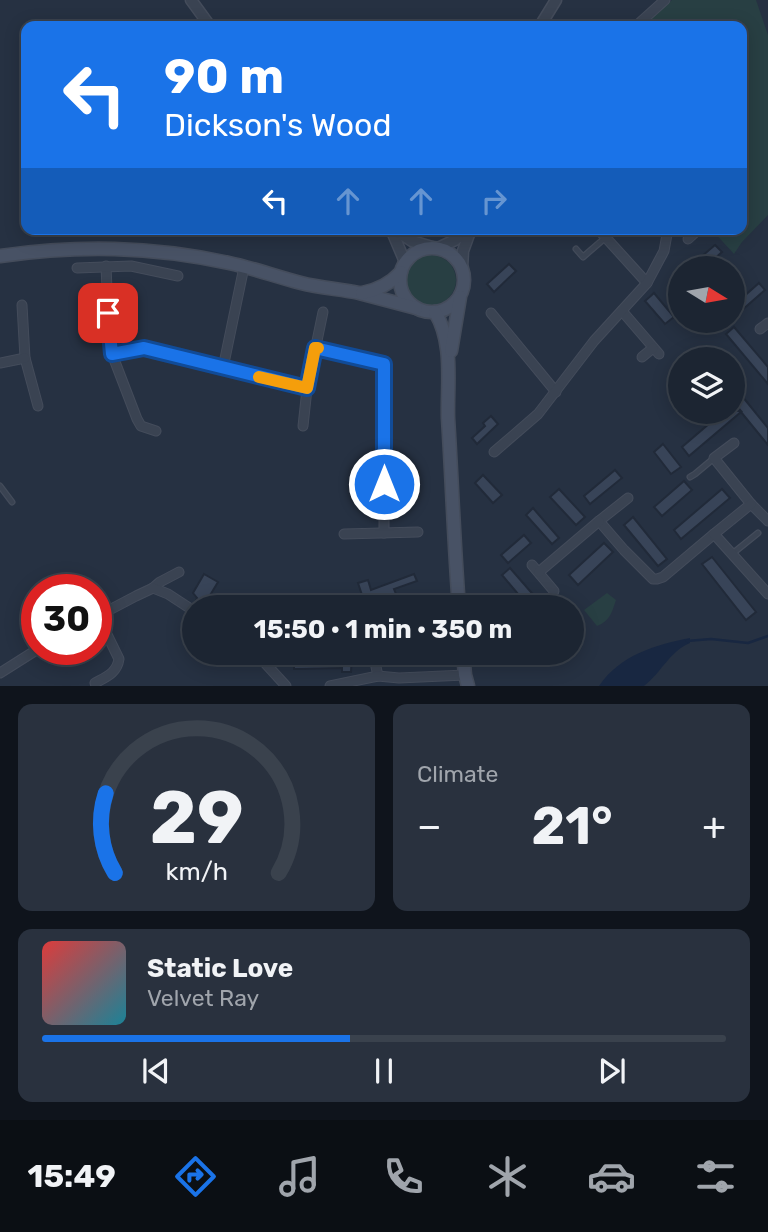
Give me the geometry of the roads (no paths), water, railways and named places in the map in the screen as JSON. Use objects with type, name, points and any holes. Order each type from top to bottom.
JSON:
[{"type":"main road","points":[[358,293],[385,286],[393,281],[416,251],[435,247],[453,254],[465,278],[447,368]]},
{"type":"main road","points":[[0,256],[40,250],[131,248],[206,258],[303,284],[358,293],[425,312],[445,310],[460,297]]},
{"type":"main road","points":[[403,267],[400,283],[402,293],[416,308]]},
{"type":"main road","points":[[435,313],[444,333],[447,368],[458,595]]},
{"type":"street","points":[[191,0],[206,21]]},
{"type":"street","points":[[543,21],[556,0]]},
{"type":"street","points":[[642,21],[666,0]]},
{"type":"street","points":[[394,235],[403,267]]},
{"type":"street","points":[[402,235],[412,241],[435,247],[461,235]]},
{"type":"street","points":[[462,268],[463,251],[468,235]]},
{"type":"street","points":[[494,452],[538,414],[594,341],[647,283],[664,251],[667,235]]},
{"type":"street","points":[[688,239],[692,235]]},
{"type":"street","points":[[606,237],[647,283]]},
{"type":"street","points":[[106,266],[112,354],[137,419],[141,426],[156,431]]},
{"type":"street","points":[[77,268],[131,266],[178,276]]},
{"type":"street","points":[[223,368],[244,267]]},
{"type":"street","points":[[22,304],[25,358],[38,405]]},
{"type":"street","points":[[303,426],[307,388],[323,312]]},
{"type":"street","points":[[622,312],[656,351],[642,357]]},
{"type":"street","points":[[491,313],[556,392]]},
{"type":"street","points":[[112,354],[144,348],[307,388]]},
{"type":"street","points":[[315,348],[384,364],[384,533]]},
{"type":"street","points":[[0,363],[25,358]]},
{"type":"street","points":[[734,443],[714,458],[768,521]]},
{"type":"street","points":[[554,591],[535,569],[628,498]]},
{"type":"street","points":[[599,521],[648,575],[657,579],[663,577],[751,504]]},
{"type":"street","points":[[344,534],[418,532]]},
{"type":"street","points":[[714,534],[766,589]]},
{"type":"street","points":[[112,608],[179,572]]},
{"type":"street","points":[[153,588],[182,603]]},
{"type":"street","points":[[95,683],[113,672],[118,663],[112,647]]},
{"type":"street","points":[[0,673],[21,660]]},
{"type":"street","points":[[267,665],[286,686]]},
{"type":"street","points":[[376,665],[378,676]]},
{"type":"street","points":[[330,686],[378,676],[466,681]]},
{"type":"lane","points":[[576,248],[583,257],[606,237]]},
{"type":"lane","points":[[690,477],[714,458]]},
{"type":"lane","points":[[0,486],[12,502]]},
{"type":"lane","points":[[732,554],[758,533]]},
{"type":"water","points":[[690,638],[690,643],[676,652],[644,686],[599,686],[617,666],[639,653]]},
{"type":"waterway","points":[[687,641],[711,639],[748,643],[768,636]]}]
